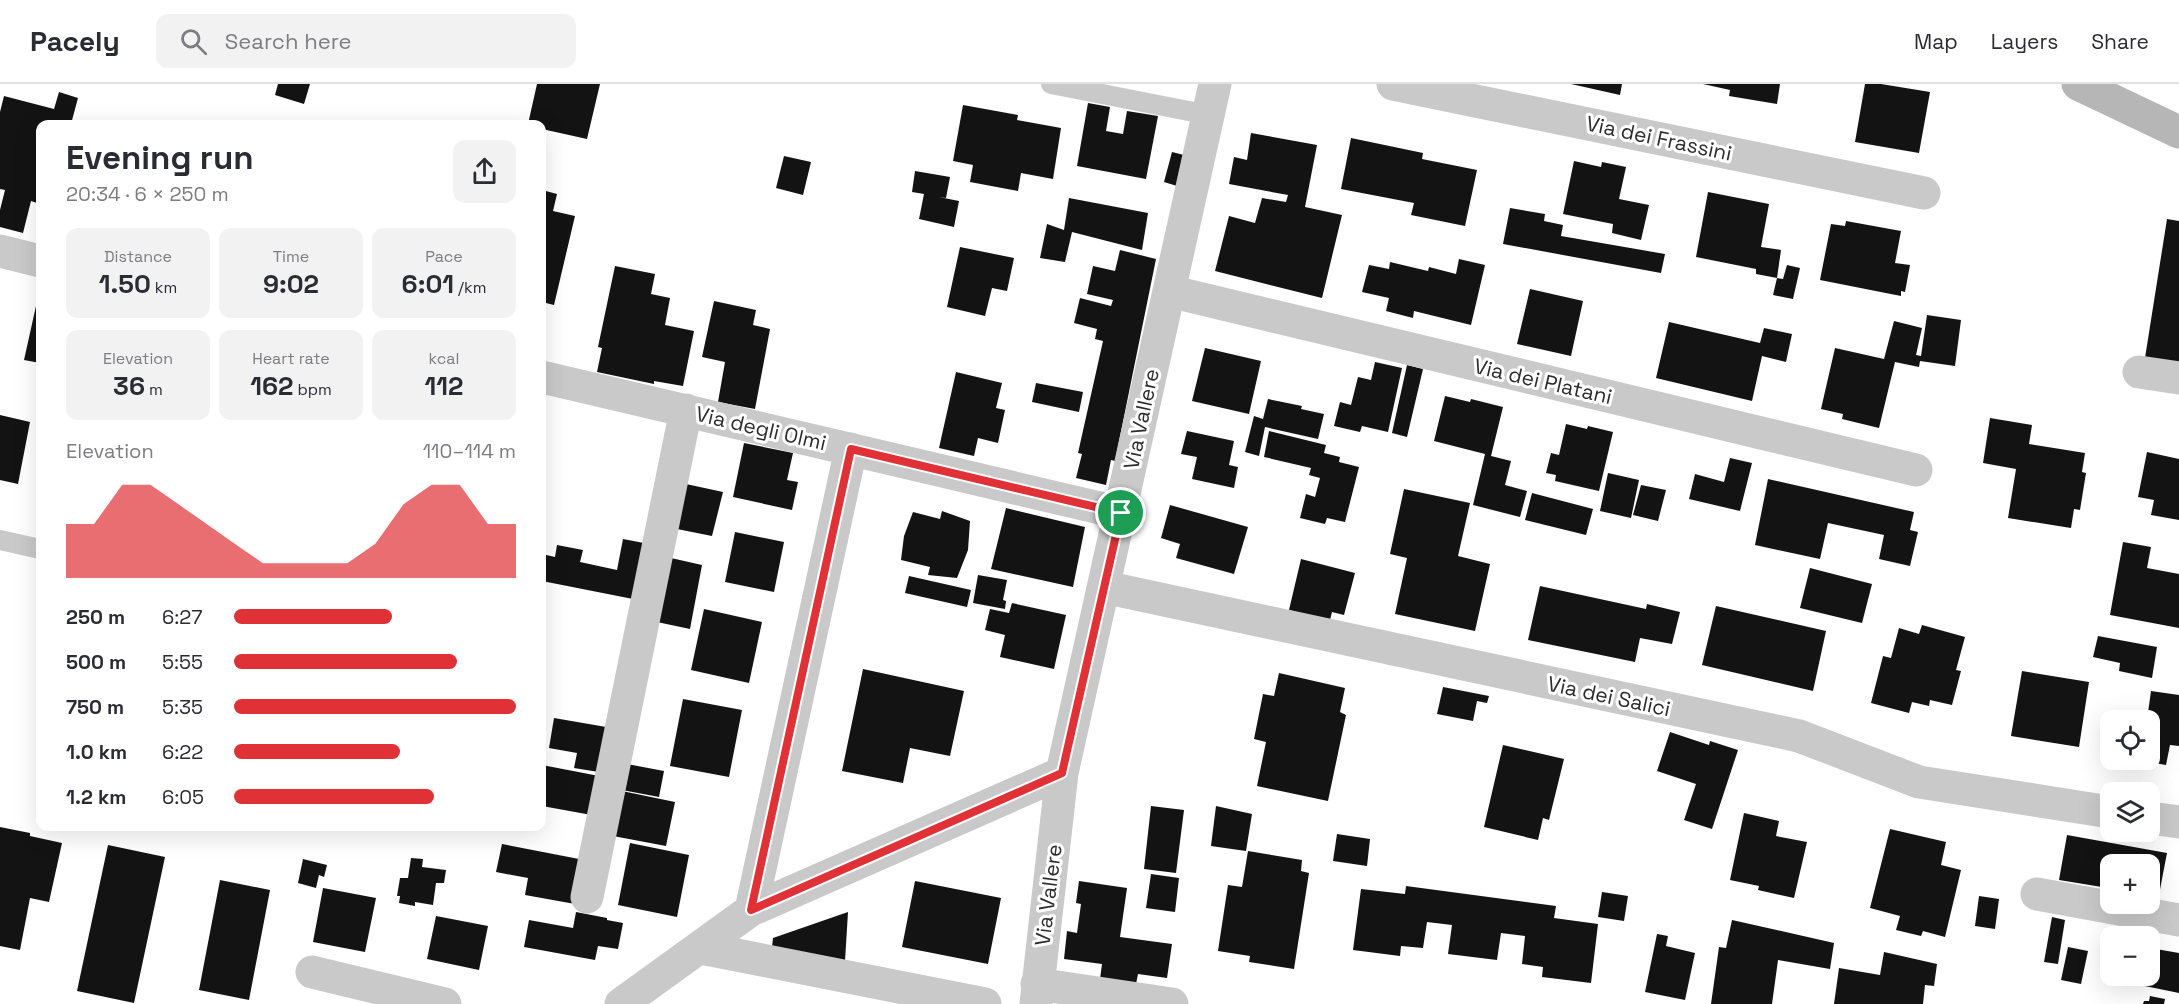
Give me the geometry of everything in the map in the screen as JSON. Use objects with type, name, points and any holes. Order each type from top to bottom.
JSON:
[{"type":"main road","points":[[2078,84],[2179,132]]},
{"type":"street","name":"Via dei Frassini","points":[[1393,84],[1924,193]]},
{"type":"street","name":"Via Vallere","points":[[1036,994],[1062,773],[1212,99]]},
{"type":"street","points":[[0,251],[36,260]]},
{"type":"street","name":"Via dei Platani","points":[[1169,291],[1916,470]]},
{"type":"street","points":[[2139,372],[2179,378]]},
{"type":"street","name":"Via degli Olmi","points":[[546,378],[1121,513]]},
{"type":"street","points":[[587,897],[686,410]]},
{"type":"street","points":[[751,910],[851,449]]},
{"type":"street","name":"Via dei Salici","points":[[1104,587],[1798,736],[1919,782],[2100,810]]},
{"type":"street","points":[[621,1004],[751,910],[1062,773]]},
{"type":"street","points":[[2160,819],[2179,822]]},
{"type":"street","points":[[2037,894],[2179,920]]},
{"type":"street","points":[[701,948],[985,1004]]},
{"type":"street","points":[[312,972],[445,1004]]},
{"type":"street","points":[[1036,994],[1172,1004]]},
{"type":"lane","points":[[1052,84],[1212,99]]},
{"type":"lane","points":[[0,540],[36,548]]},
{"type":"building","points":[[278,84],[310,84],[304,104],[275,95]]},
{"type":"building","points":[[537,84],[600,84],[587,139],[546,130],[546,120],[529,120]]},
{"type":"building","points":[[1571,84],[1622,84],[1620,95]]},
{"type":"building","points":[[1703,84],[1780,84],[1777,104],[1729,96],[1730,90]]},
{"type":"building","points":[[1865,84],[1881,84],[1930,92],[1919,153],[1855,142]]},
{"type":"building","points":[[59,92],[78,98],[72,120],[36,120],[36,203],[31,201],[23,233],[0,227],[0,210],[5,190],[0,189],[0,112],[4,96],[54,109]]},
{"type":"building","points":[[1088,103],[1110,107],[1106,131],[1123,134],[1127,111],[1158,116],[1146,179],[1077,166]]},
{"type":"building","points":[[963,105],[1018,115],[1017,120],[1061,128],[1053,179],[1021,173],[1018,191],[970,182],[973,165],[953,161]]},
{"type":"building","points":[[1251,133],[1317,145],[1305,207],[1342,215],[1322,298],[1215,271],[1229,216],[1255,223],[1262,198],[1286,202],[1288,195],[1229,184],[1234,157],[1247,160]]},
{"type":"building","points":[[1351,138],[1423,153],[1422,159],[1477,170],[1465,226],[1411,215],[1414,203],[1341,189]]},
{"type":"building","points":[[1172,152],[1184,155],[1177,186],[1164,182]]},
{"type":"building","points":[[784,156],[811,162],[803,195],[776,188]]},
{"type":"building","points":[[1574,161],[1601,167],[1602,162],[1626,167],[1619,199],[1649,205],[1641,240],[1612,233],[1613,224],[1563,214]]},
{"type":"building","points":[[915,171],[950,177],[946,198],[939,197],[959,201],[954,227],[919,219],[924,194],[912,192]]},
{"type":"building","points":[[546,191],[557,194],[553,211],[575,216],[554,305],[546,303]]},
{"type":"building","points":[[1708,192],[1769,204],[1761,247],[1781,250],[1777,278],[1756,274],[1756,269],[1696,257]]},
{"type":"building","points":[[1069,198],[1148,213],[1142,250],[1072,232],[1065,262],[1040,258],[1047,224],[1064,230]]},
{"type":"building","points":[[1510,208],[1545,214],[1544,221],[1563,225],[1561,236],[1665,254],[1661,273],[1503,244]]},
{"type":"building","points":[[2167,219],[2179,221],[2179,364],[2145,358]]},
{"type":"building","points":[[1846,221],[1901,231],[1895,263],[1910,265],[1905,292],[1901,291],[1901,296],[1820,280],[1831,224],[1845,226]]},
{"type":"building","points":[[960,247],[1014,258],[1007,291],[992,288],[985,316],[947,307]]},
{"type":"building","points":[[1120,250],[1156,259],[1115,461],[1111,460],[1106,485],[1076,478],[1082,454],[1078,453],[1103,341],[1095,339],[1097,329],[1074,323],[1080,298],[1111,306],[1113,300],[1087,294],[1093,266],[1115,271]]},
{"type":"building","points":[[1459,259],[1485,265],[1471,325],[1414,311],[1413,318],[1386,311],[1389,298],[1362,292],[1369,265],[1389,269],[1390,262],[1428,271],[1429,267],[1456,274]]},
{"type":"building","points":[[1787,265],[1800,268],[1793,299],[1773,295],[1777,278],[1783,279]]},
{"type":"building","points":[[615,266],[655,274],[651,294],[670,298],[665,325],[694,331],[683,386],[654,381],[654,384],[597,372],[602,348],[598,347]]},
{"type":"building","points":[[1530,289],[1583,301],[1571,356],[1517,344]]},
{"type":"building","points":[[714,301],[756,310],[753,325],[770,329],[755,409],[718,402],[725,362],[702,357]]},
{"type":"building","points":[[36,306],[36,362],[24,360]]},
{"type":"building","points":[[1927,315],[1961,320],[1955,366],[1920,361],[1919,367],[1895,362],[1879,428],[1842,419],[1843,414],[1821,409],[1835,348],[1884,359],[1894,321],[1922,328],[1916,355],[1921,356]]},
{"type":"building","points":[[1669,322],[1760,343],[1764,328],[1792,334],[1786,362],[1762,356],[1752,401],[1656,378]]},
{"type":"building","points":[[1205,348],[1261,361],[1249,414],[1192,401]]},
{"type":"building","points":[[1375,362],[1402,368],[1388,432],[1362,426],[1360,432],[1334,426],[1340,402],[1351,405],[1358,377],[1371,380]]},
{"type":"building","points":[[1407,365],[1423,369],[1407,437],[1392,433]]},
{"type":"building","points":[[956,372],[1002,383],[996,408],[1005,410],[998,443],[978,438],[974,456],[939,448]]},
{"type":"building","points":[[1036,383],[1083,392],[1079,412],[1032,402]]},
{"type":"building","points":[[1445,396],[1470,402],[1471,399],[1503,407],[1491,456],[1511,461],[1505,485],[1527,491],[1520,517],[1473,505],[1485,454],[1434,441]]},
{"type":"building","points":[[1268,399],[1302,406],[1301,409],[1324,414],[1318,439],[1265,427],[1259,456],[1245,452],[1254,416],[1263,419]]},
{"type":"building","points":[[0,415],[30,422],[18,484],[0,480]]},
{"type":"building","points":[[1990,418],[2032,425],[2029,444],[2085,453],[2082,472],[2086,473],[2080,510],[2074,509],[2071,528],[2008,518],[2016,469],[1983,463]]},
{"type":"building","points":[[1566,424],[1613,432],[1599,491],[1555,481],[1556,475],[1546,473],[1551,453],[1559,455]]},
{"type":"building","points":[[1187,431],[1234,441],[1229,465],[1238,467],[1234,488],[1192,479],[1197,457],[1181,454]]},
{"type":"building","points":[[1269,431],[1326,445],[1324,453],[1340,457],[1339,462],[1359,467],[1345,522],[1327,518],[1325,524],[1300,518],[1306,494],[1315,497],[1320,478],[1309,475],[1311,468],[1264,457]]},
{"type":"building","points":[[744,443],[793,453],[787,480],[798,482],[792,510],[733,497]]},
{"type":"building","points":[[2147,452],[2179,459],[2179,520],[2151,515],[2154,500],[2138,497]]},
{"type":"building","points":[[1730,458],[1752,463],[1740,511],[1689,499],[1695,474],[1724,482]]},
{"type":"building","points":[[1608,473],[1639,480],[1631,518],[1600,511]]},
{"type":"building","points":[[1768,479],[1914,512],[1910,530],[1918,532],[1910,566],[1879,559],[1884,535],[1828,523],[1820,559],[1755,545]]},
{"type":"building","points":[[686,484],[723,492],[712,536],[677,529]]},
{"type":"building","points":[[1641,485],[1666,490],[1658,521],[1633,515]]},
{"type":"building","points":[[1404,489],[1470,503],[1458,556],[1490,564],[1475,631],[1395,614],[1407,558],[1390,554]]},
{"type":"building","points":[[1532,493],[1593,509],[1586,535],[1525,520]]},
{"type":"building","points":[[1170,505],[1248,527],[1234,574],[1176,558],[1180,544],[1161,538]]},
{"type":"building","points":[[1006,508],[1085,527],[1073,587],[991,569]]},
{"type":"building","points":[[942,511],[970,521],[968,550],[957,578],[928,575],[930,567],[901,560],[904,536],[913,512],[940,519]]},
{"type":"building","points":[[735,532],[784,542],[774,592],[725,582]]},
{"type":"building","points":[[623,539],[649,544],[638,600],[546,582],[546,555],[555,557],[557,545],[583,550],[580,562],[617,570]]},
{"type":"building","points":[[2123,542],[2151,547],[2147,568],[2179,574],[2179,628],[2110,615]]},
{"type":"building","points":[[671,558],[702,565],[690,629],[657,622]]},
{"type":"building","points":[[1301,559],[1355,573],[1344,615],[1332,612],[1330,620],[1289,610]]},
{"type":"building","points":[[1810,568],[1872,584],[1862,623],[1800,608]]},
{"type":"building","points":[[978,575],[1007,580],[1003,600],[1006,601],[1005,609],[973,603]]},
{"type":"building","points":[[909,576],[971,590],[967,607],[905,593]]},
{"type":"building","points":[[1540,586],[1646,609],[1647,604],[1680,612],[1672,644],[1640,638],[1635,662],[1528,640]]},
{"type":"building","points":[[1012,603],[1066,615],[1054,669],[1000,657],[1005,635],[985,630],[990,609],[1009,613]]},
{"type":"building","points":[[1716,606],[1826,631],[1813,691],[1702,665]]},
{"type":"building","points":[[704,609],[762,622],[749,683],[691,670]]},
{"type":"building","points":[[1922,625],[1965,637],[1956,670],[1961,671],[1952,705],[1930,700],[1929,706],[1912,702],[1909,713],[1871,703],[1883,656],[1891,658],[1899,628],[1919,634]]},
{"type":"building","points":[[2098,636],[2157,647],[2152,678],[2119,671],[2120,663],[2093,657]]},
{"type":"building","points":[[863,669],[964,691],[950,756],[910,748],[903,783],[842,771]]},
{"type":"building","points":[[2022,671],[2089,682],[2079,747],[2011,736]]},
{"type":"building","points":[[1279,673],[1345,688],[1340,712],[1346,715],[1328,801],[1257,786],[1266,742],[1254,739],[1263,694],[1274,696]]},
{"type":"building","points":[[1443,687],[1489,696],[1487,703],[1477,701],[1473,721],[1437,714]]},
{"type":"building","points":[[2151,691],[2179,695],[2179,746],[2170,745],[2166,765],[2160,764],[2160,710],[2148,710]]},
{"type":"building","points":[[683,699],[742,710],[729,777],[670,766]]},
{"type":"building","points":[[554,718],[612,728],[605,773],[574,768],[577,753],[549,748]]},
{"type":"building","points":[[1670,732],[1709,745],[1710,741],[1738,750],[1712,829],[1684,820],[1696,784],[1657,771]]},
{"type":"building","points":[[1503,745],[1564,759],[1549,820],[1543,818],[1538,840],[1484,827]]},
{"type":"building","points":[[627,764],[664,771],[659,797],[622,790]]},
{"type":"building","points":[[546,766],[599,776],[597,816],[546,807]]},
{"type":"building","points":[[622,791],[675,802],[666,846],[613,836]]},
{"type":"building","points":[[1151,806],[1184,810],[1176,873],[1144,869]]},
{"type":"building","points":[[1216,806],[1252,814],[1246,851],[1211,846]]},
{"type":"building","points":[[1744,813],[1779,821],[1776,836],[1807,842],[1794,898],[1758,890],[1759,886],[1730,880]]},
{"type":"building","points":[[0,827],[62,843],[49,902],[30,898],[20,950],[0,946]]},
{"type":"building","points":[[1890,829],[1946,842],[1941,865],[1961,870],[1945,937],[1923,931],[1921,936],[1896,930],[1900,916],[1870,908]]},
{"type":"building","points":[[1337,834],[1370,839],[1367,866],[1333,861]]},
{"type":"building","points":[[2067,835],[2167,853],[2160,890],[2160,854],[2100,854],[2100,887],[2059,880]]},
{"type":"building","points":[[630,843],[689,855],[677,917],[618,905]]},
{"type":"building","points":[[502,844],[579,859],[575,904],[525,895],[528,878],[496,872]]},
{"type":"building","points":[[108,845],[165,857],[134,1003],[77,991]]},
{"type":"building","points":[[1248,851],[1302,860],[1301,871],[1309,873],[1294,969],[1249,962],[1250,956],[1218,951],[1228,885],[1242,887]]},
{"type":"building","points":[[411,858],[423,859],[422,867],[446,870],[444,883],[436,883],[433,905],[415,902],[415,906],[399,903],[400,896],[397,896],[400,878],[408,878]]},
{"type":"building","points":[[303,859],[327,865],[324,877],[319,875],[316,888],[298,883]]},
{"type":"building","points":[[1151,874],[1179,878],[1175,912],[1146,908]]},
{"type":"building","points":[[220,880],[270,890],[249,1000],[199,990]]},
{"type":"building","points":[[915,881],[1001,898],[988,964],[902,947]]},
{"type":"building","points":[[1079,881],[1127,888],[1120,937],[1172,944],[1167,978],[1138,974],[1136,984],[1100,979],[1102,964],[1064,959],[1067,931],[1077,933],[1081,904],[1076,903]]},
{"type":"building","points":[[1406,886],[1556,906],[1554,918],[1598,924],[1591,983],[1542,977],[1543,967],[1522,964],[1525,936],[1501,933],[1497,960],[1448,954],[1452,925],[1427,922],[1423,948],[1401,946],[1400,956],[1353,950],[1361,889],[1405,894]]},
{"type":"building","points":[[323,888],[376,898],[365,952],[313,942]]},
{"type":"building","points":[[1602,892],[1628,896],[1624,921],[1598,917]]},
{"type":"building","points":[[1979,896],[1999,899],[1995,929],[1975,926]]},
{"type":"building","points":[[576,912],[623,923],[618,949],[598,946],[595,960],[524,947],[529,920],[573,928]]},
{"type":"building","points":[[848,912],[845,961],[772,947],[773,938]]},
{"type":"building","points":[[436,916],[488,926],[479,970],[427,959]]},
{"type":"building","points":[[2052,917],[2065,920],[2058,964],[2044,962]]},
{"type":"building","points":[[1732,920],[1834,943],[1830,969],[1778,960],[1772,1004],[1711,1004],[1719,947],[1726,948]]},
{"type":"building","points":[[1657,934],[1668,936],[1666,946],[1695,953],[1685,1000],[1645,992]]},
{"type":"building","points":[[2068,947],[2088,951],[2081,984],[2061,980]]},
{"type":"building","points":[[2160,950],[2179,953],[2179,993],[2145,986],[2160,986]]},
{"type":"building","points":[[1884,952],[1937,964],[1934,986],[1925,985],[1923,1004],[1834,1004],[1839,968],[1880,975]]},
{"type":"building","points":[[2150,996],[2165,999],[2164,1004],[2143,1004],[2144,1001],[2149,1001]]},
{"type":"route","points":[[851,449],[1121,513],[1062,773],[751,910],[851,449]]}]
